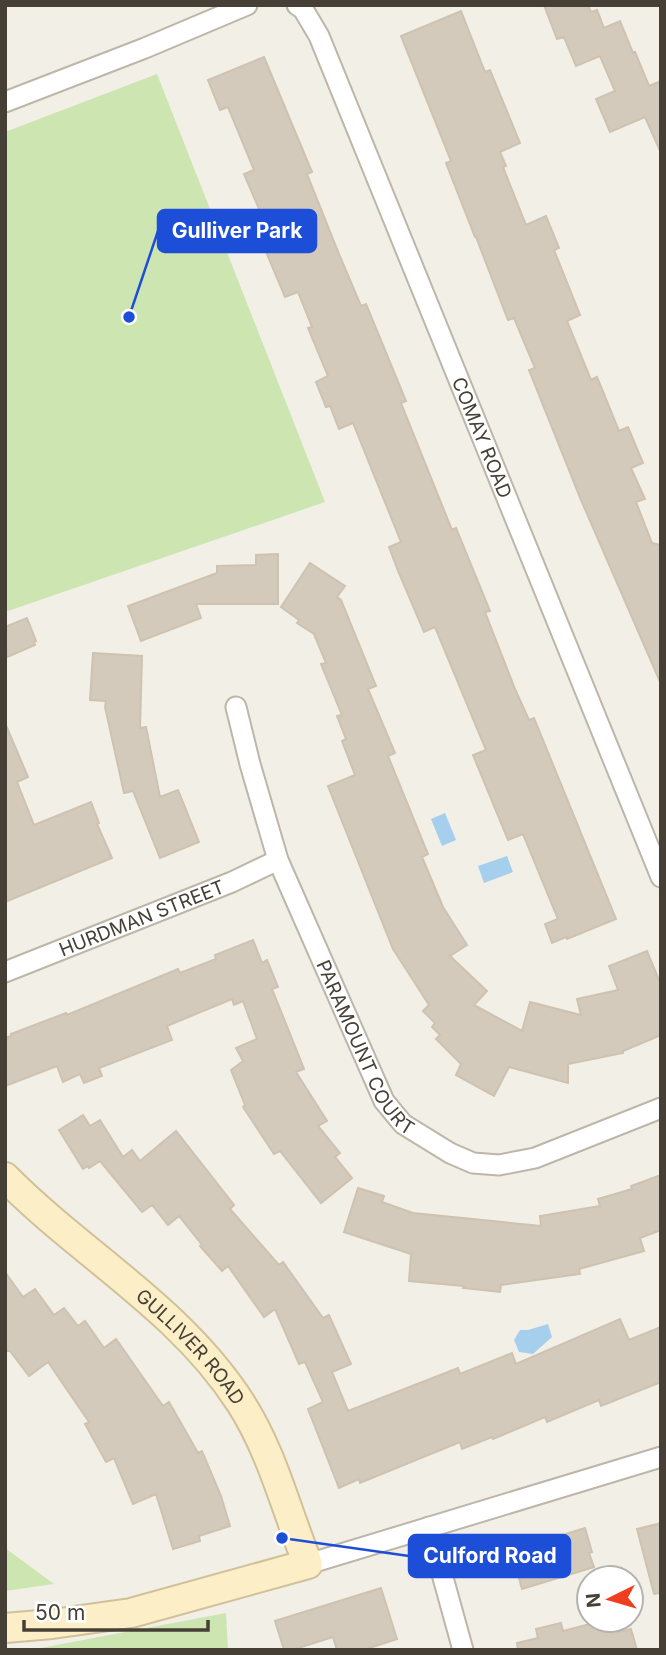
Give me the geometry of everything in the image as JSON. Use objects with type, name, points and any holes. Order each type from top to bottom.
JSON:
[{"type":"street","points":[[5,102],[247,5]]},
{"type":"street","name":"COMAY ROAD","points":[[297,5],[303,9],[319,36],[661,877]]},
{"type":"street","name":"PARAMOUNT COURT","points":[[236,707],[278,860],[384,1101],[403,1124],[450,1153],[473,1163],[499,1165],[535,1158],[661,1108]]},
{"type":"street","name":"HURDMAN STREET","points":[[5,972],[278,860]]},
{"type":"street","name":"GULLIVER ROAD","points":[[5,1177],[67,1234],[184,1332],[207,1357],[240,1402],[260,1438],[309,1564]]},
{"type":"street","points":[[5,1628],[131,1613],[309,1564],[661,1457]]},
{"type":"street","points":[[429,1527],[463,1650]]},
{"type":"green space","points":[[157,74],[325,502],[5,612],[5,132]]},
{"type":"green space","points":[[5,1548],[54,1584],[5,1591]]},
{"type":"green space","points":[[226,1613],[228,1650],[30,1650]]},
{"type":"water","points":[[445,813],[456,840],[442,846],[431,819]]},
{"type":"water","points":[[507,856],[513,872],[484,883],[478,866]]},
{"type":"water","points":[[548,1324],[552,1337],[533,1354],[519,1352],[514,1340],[520,1330]]},
{"type":"building","points":[[544,5],[588,5],[591,12],[597,10],[604,28],[620,21],[649,86],[661,81],[661,153],[645,117],[610,132],[596,99],[615,91],[600,56],[576,66],[564,37],[557,39]]},
{"type":"building","points":[[461,11],[485,72],[490,70],[520,143],[500,152],[506,166],[503,167],[526,225],[546,216],[559,248],[554,250],[580,315],[567,321],[591,380],[597,377],[619,431],[628,427],[643,463],[631,468],[645,499],[636,502],[652,543],[661,545],[661,684],[581,500],[529,370],[535,368],[514,318],[508,320],[446,163],[451,161],[401,36]]},
{"type":"building","points":[[264,57],[312,172],[307,174],[339,254],[361,306],[366,304],[406,401],[401,403],[452,530],[456,528],[490,611],[485,612],[515,689],[529,720],[534,718],[616,919],[567,939],[566,937],[552,943],[545,924],[558,919],[523,834],[508,840],[473,755],[486,750],[435,627],[424,632],[398,571],[389,547],[401,542],[353,423],[339,429],[330,406],[326,407],[316,382],[328,376],[308,328],[312,327],[298,292],[285,297],[256,228],[265,223],[244,174],[254,170],[228,107],[220,110],[208,80]]},
{"type":"building","points":[[278,554],[278,604],[196,604],[201,618],[141,641],[128,606],[217,573],[217,566],[256,565],[256,555]]},
{"type":"building","points":[[310,563],[345,586],[337,597],[341,600],[376,686],[368,689],[395,753],[388,756],[428,854],[422,857],[443,907],[467,945],[450,956],[487,991],[474,1005],[522,1031],[530,1002],[581,1015],[577,999],[618,990],[609,966],[647,951],[661,985],[661,1035],[623,1053],[568,1064],[568,1083],[509,1067],[494,1096],[456,1075],[461,1064],[436,1039],[440,1035],[432,1027],[435,1023],[423,1011],[429,1005],[393,949],[328,786],[355,775],[342,741],[346,739],[337,716],[342,715],[321,664],[326,663],[314,634],[297,623],[299,620],[281,607]]},
{"type":"building","points":[[27,618],[35,645],[5,658],[5,627]]},
{"type":"building","points":[[93,653],[142,656],[140,728],[146,727],[160,797],[178,790],[199,842],[160,858],[133,791],[124,793],[105,707],[106,701],[90,700]]},
{"type":"building","points":[[5,723],[28,777],[17,782],[34,825],[91,802],[99,823],[97,824],[112,858],[5,902]]},
{"type":"building","points":[[253,940],[262,963],[267,960],[278,987],[272,989],[304,1069],[296,1072],[327,1121],[318,1126],[340,1153],[335,1157],[352,1178],[321,1203],[280,1151],[274,1154],[243,1107],[245,1105],[231,1070],[243,1061],[236,1048],[257,1039],[243,1001],[234,1005],[232,999],[167,1026],[172,1040],[99,1068],[102,1076],[84,1083],[80,1074],[63,1082],[57,1066],[5,1086],[5,1038],[11,1034],[66,1013],[67,1015],[178,969],[180,973]]},
{"type":"building","points":[[83,1115],[90,1126],[100,1120],[123,1157],[132,1150],[140,1161],[176,1131],[234,1205],[230,1209],[279,1265],[283,1262],[323,1318],[329,1315],[351,1364],[332,1372],[348,1411],[458,1368],[460,1374],[512,1353],[516,1364],[620,1319],[629,1340],[661,1327],[661,1382],[601,1406],[599,1400],[547,1422],[545,1417],[462,1449],[460,1442],[360,1483],[359,1479],[339,1488],[308,1409],[323,1402],[305,1362],[299,1364],[275,1309],[264,1317],[228,1266],[222,1271],[179,1216],[168,1225],[152,1205],[142,1212],[100,1161],[83,1169],[59,1130]]},
{"type":"building","points":[[661,1175],[661,1230],[640,1238],[644,1251],[579,1269],[580,1274],[501,1285],[500,1292],[409,1281],[411,1254],[344,1232],[358,1188],[384,1196],[382,1202],[413,1213],[541,1226],[540,1216],[600,1206],[598,1199],[632,1189],[631,1186]]},
{"type":"building","points":[[5,1272],[23,1297],[35,1289],[54,1315],[64,1308],[78,1326],[85,1321],[104,1348],[116,1339],[163,1406],[169,1402],[198,1453],[202,1451],[230,1526],[199,1536],[200,1541],[173,1549],[156,1494],[133,1504],[114,1458],[106,1462],[85,1424],[89,1422],[48,1362],[29,1376],[10,1351],[5,1351]]},
{"type":"building","points":[[661,1523],[661,1593],[654,1594],[637,1529]]},
{"type":"building","points":[[585,1528],[593,1564],[575,1564],[575,1573],[522,1589],[515,1564],[534,1558],[531,1548],[541,1545],[540,1542]]},
{"type":"building","points":[[381,1588],[397,1639],[363,1650],[337,1650],[333,1637],[284,1650],[275,1621]]},
{"type":"building","points":[[561,1623],[563,1631],[575,1628],[575,1634],[632,1634],[637,1650],[518,1650],[517,1643],[538,1638],[536,1629]]},
{"type":"place","name":"Gulliver Park","points":[[129,317]]},
{"type":"place","name":"Culford Road","points":[[282,1538]]}]
